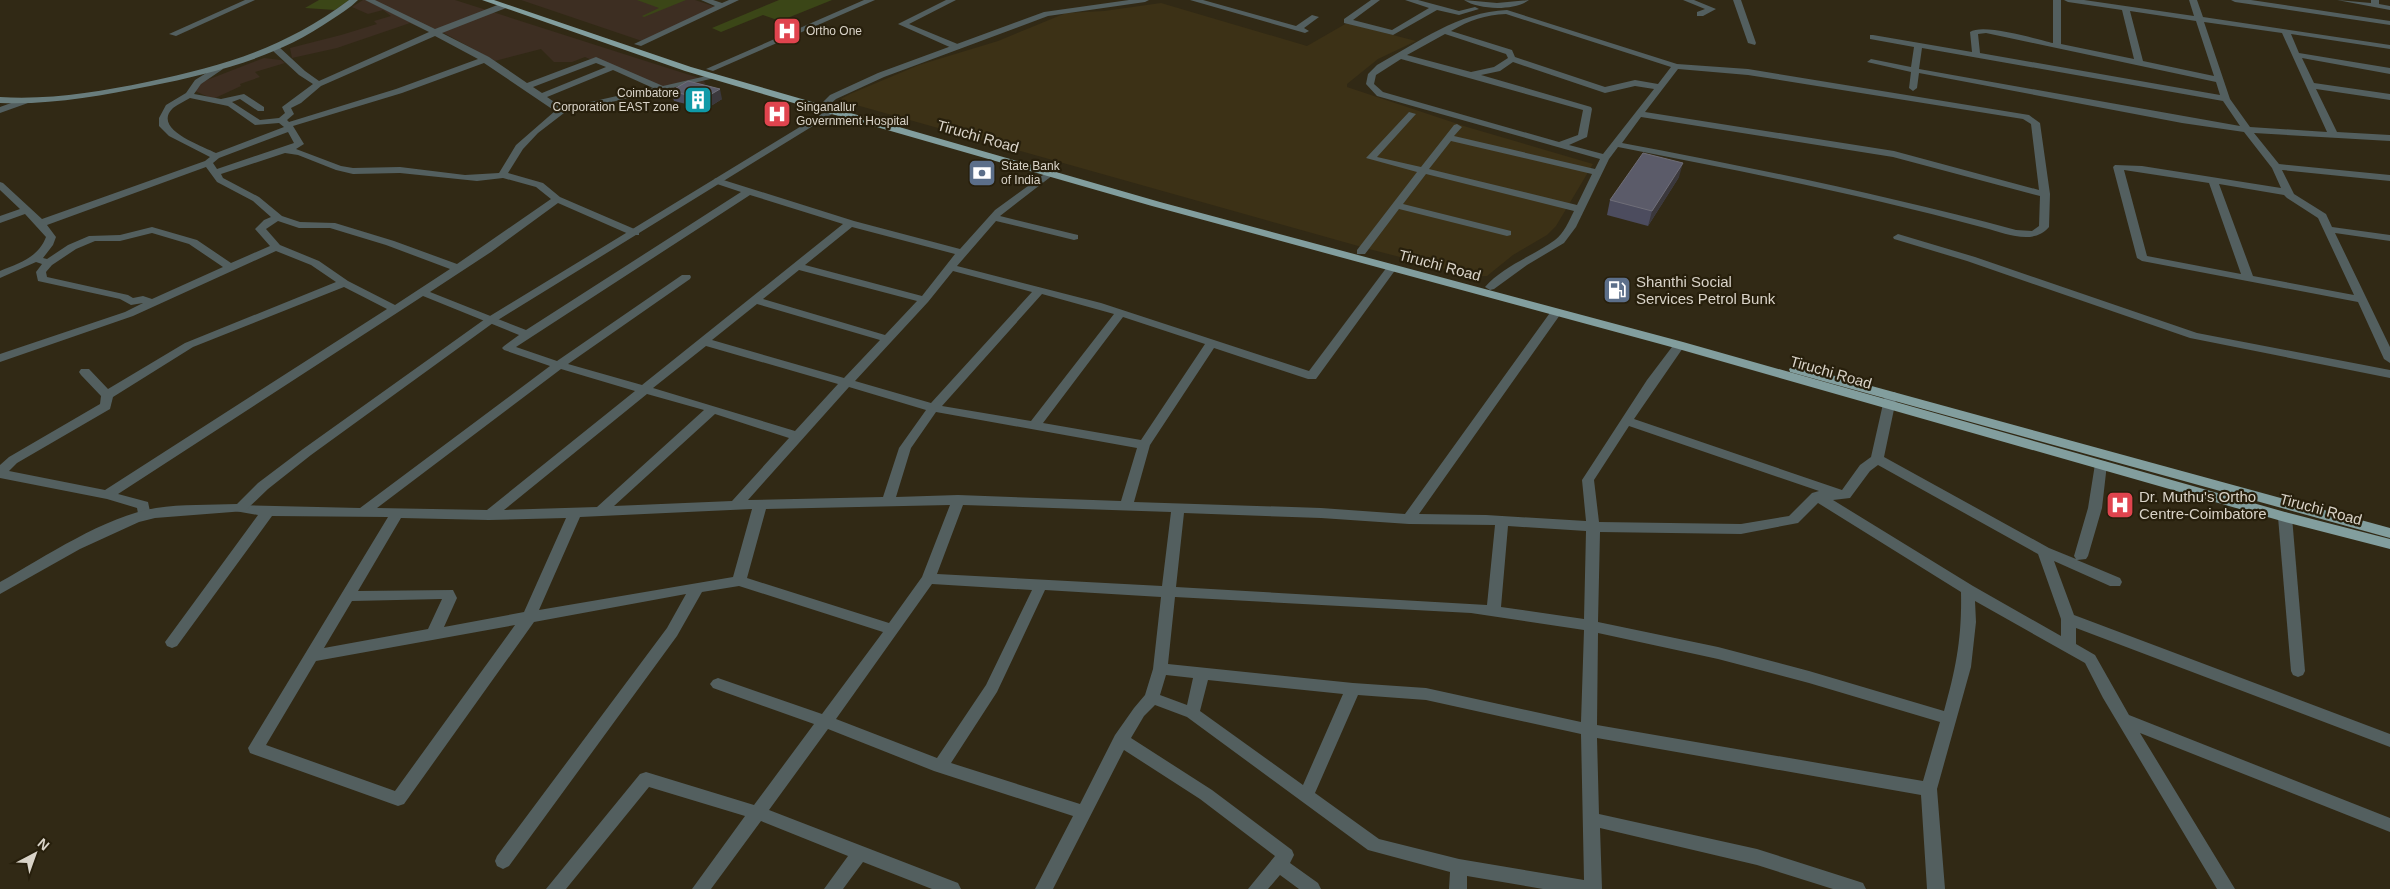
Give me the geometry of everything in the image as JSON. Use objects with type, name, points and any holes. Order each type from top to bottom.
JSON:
[{"type":"highway","name":"Tiruchi Road","points":[[486,0],[505,3],[712,73],[1050,173],[1391,269],[2390,532]]},
{"type":"highway","name":"Tiruchi Road","points":[[557,21],[638,44],[712,73]]},
{"type":"highway","name":"Tiruchi Road","points":[[828,107],[1577,309],[1890,400],[2101,464],[2286,517],[2390,544]]},
{"type":"main road","points":[[0,100],[25,101],[78,98],[219,69],[275,48],[318,26],[354,0]]},
{"type":"street","points":[[173,34],[252,0]]},
{"type":"street","points":[[369,0],[436,32],[486,59],[542,96],[561,111]]},
{"type":"street","points":[[705,0],[723,6]]},
{"type":"street","points":[[638,44],[735,0]]},
{"type":"street","points":[[503,175],[507,162],[536,129],[561,111],[663,89],[712,73],[872,0]]},
{"type":"street","points":[[952,0],[902,24],[956,47]]},
{"type":"street","points":[[240,508],[263,486],[307,452],[489,321],[717,181],[828,107],[833,97],[881,75],[1047,14],[1145,0]]},
{"type":"street","points":[[1194,0],[1301,30],[1315,17]]},
{"type":"street","points":[[1376,0],[1347,21],[1393,33],[1436,7]]},
{"type":"street","points":[[1409,0],[1459,13],[1486,5]]},
{"type":"street","points":[[1468,0],[1486,5],[1510,5],[1525,0]]},
{"type":"street","points":[[1687,0],[1712,8],[1700,14]]},
{"type":"street","points":[[1737,0],[1752,43]]},
{"type":"street","points":[[2056,46],[2057,0]]},
{"type":"street","points":[[2068,0],[2121,6],[2390,47]]},
{"type":"street","points":[[2193,0],[2226,99],[2276,167],[2290,196],[2322,216],[2390,359]]},
{"type":"street","points":[[2235,0],[2390,23]]},
{"type":"street","points":[[2341,0],[2375,3],[2390,8]]},
{"type":"street","points":[[286,124],[290,114],[286,107],[298,101],[318,84],[505,3]]},
{"type":"street","points":[[2375,3],[2390,23]]},
{"type":"street","points":[[2121,6],[2139,64]]},
{"type":"street","points":[[1604,158],[1380,94],[1370,84],[1372,74],[1466,19],[1486,13],[1507,12],[1676,66],[1782,77],[2026,117],[2036,123],[2045,194],[2044,228],[2034,234],[2016,233],[1912,205],[1805,181],[1615,144]]},
{"type":"street","points":[[1976,55],[1974,32],[1977,30],[2220,80]]},
{"type":"street","points":[[1444,31],[1509,52],[1512,60]]},
{"type":"street","points":[[2285,31],[2333,134]]},
{"type":"street","points":[[1873,37],[2226,99]]},
{"type":"street","points":[[1913,88],[1918,45]]},
{"type":"street","points":[[275,48],[302,73],[318,84]]},
{"type":"street","points":[[2296,55],[2390,71]]},
{"type":"street","points":[[1401,56],[1588,109],[1582,137],[1559,145]]},
{"type":"street","points":[[42,223],[212,159],[286,124],[398,91],[486,59]]},
{"type":"street","points":[[526,86],[596,60],[663,89]]},
{"type":"street","points":[[1471,75],[1497,69],[1512,60],[1605,90],[1635,83],[1661,87]]},
{"type":"street","points":[[1871,62],[2182,120],[2247,130],[2390,138]]},
{"type":"street","points":[[1490,287],[1523,263],[1560,241],[1571,227],[1604,158],[1676,66]]},
{"type":"street","points":[[542,96],[614,67]]},
{"type":"street","points":[[219,69],[198,82],[189,95],[170,106],[163,118],[164,126],[172,134],[212,159],[216,173],[214,176],[256,199],[278,218],[299,225],[331,226],[390,243],[457,268]]},
{"type":"street","points":[[2310,85],[2390,97]]},
{"type":"street","points":[[189,95],[235,106],[258,123],[286,124]]},
{"type":"street","points":[[222,102],[241,96],[261,108]]},
{"type":"street","points":[[0,110],[25,101]]},
{"type":"street","points":[[1412,114],[1371,158],[1579,209]]},
{"type":"street","points":[[1640,114],[1894,154],[2045,194]]},
{"type":"street","points":[[216,173],[299,144],[286,124]]},
{"type":"street","points":[[1360,252],[1457,127]]},
{"type":"street","points":[[1449,138],[1597,172]]},
{"type":"street","points":[[284,150],[302,153],[345,170],[433,172],[465,179],[487,179],[503,175],[533,182],[552,191],[557,199],[635,233]]},
{"type":"street","points":[[2287,192],[2142,169],[2118,167],[2142,258],[2362,300]]},
{"type":"street","points":[[2276,167],[2390,178]]},
{"type":"street","points":[[736,505],[796,436],[924,300],[952,268],[962,253],[994,218],[1050,173]]},
{"type":"street","points":[[2213,180],[2248,278]]},
{"type":"street","points":[[717,181],[850,223],[962,253]]},
{"type":"street","points":[[0,185],[25,210],[42,223],[52,237],[49,247],[36,259],[0,275]]},
{"type":"street","points":[[749,191],[508,348],[520,354],[714,409],[796,436]]},
{"type":"street","points":[[107,495],[487,250],[557,199]]},
{"type":"street","points":[[1396,205],[1507,232]]},
{"type":"street","points":[[0,220],[25,210]]},
{"type":"street","points":[[278,218],[268,222],[260,229],[276,247],[315,263],[344,283],[395,308]]},
{"type":"street","points":[[994,218],[1074,237]]},
{"type":"street","points":[[488,515],[850,223]]},
{"type":"street","points":[[2328,229],[2390,238]]},
{"type":"street","points":[[153,304],[143,299],[130,302],[124,298],[42,278],[41,272],[48,263],[72,247],[93,238],[120,238],[152,230],[193,242],[231,268]]},
{"type":"street","points":[[1898,237],[1971,259],[2194,336],[2390,374]]},
{"type":"street","points":[[0,358],[153,304],[276,247]]},
{"type":"street","points":[[36,259],[48,263]]},
{"type":"street","points":[[797,266],[924,300]]},
{"type":"street","points":[[952,268],[1121,313],[1312,376],[1391,269]]},
{"type":"street","points":[[362,514],[560,365],[686,277]]},
{"type":"street","points":[[107,395],[189,345],[344,283]]},
{"type":"street","points":[[888,502],[905,448],[933,408],[1039,291]]},
{"type":"street","points":[[421,292],[489,321],[527,334]]},
{"type":"street","points":[[754,300],[888,339]]},
{"type":"street","points":[[1410,519],[1556,312]]},
{"type":"street","points":[[1034,426],[1121,313]]},
{"type":"street","points":[[702,341],[933,408],[1144,445]]},
{"type":"street","points":[[1126,506],[1144,445],[1211,344]]},
{"type":"street","points":[[1593,889],[1589,730],[1593,527],[1588,480],[1626,421],[1679,346]]},
{"type":"street","points":[[0,473],[13,460],[106,406],[107,395],[86,372]]},
{"type":"street","points":[[1845,495],[1865,468],[1878,459],[1890,400]]},
{"type":"street","points":[[601,511],[714,409]]},
{"type":"street","points":[[1626,421],[1845,495]]},
{"type":"street","points":[[1878,459],[2044,551],[2115,582]]},
{"type":"street","points":[[2081,556],[2095,508],[2101,464]]},
{"type":"street","points":[[0,473],[107,495],[143,505],[144,516]]},
{"type":"street","points":[[0,589],[59,555],[118,525],[144,516],[162,512],[240,508],[268,511],[362,514],[488,515],[575,513],[760,504],[958,500],[1410,519],[1502,521],[1631,529],[1740,529],[1793,520],[1817,496],[1845,495]]},
{"type":"street","points":[[1817,496],[1968,590],[2090,659],[2124,720],[2226,889]]},
{"type":"street","points":[[701,889],[826,722],[928,579],[958,500]]},
{"type":"street","points":[[739,581],[760,504]]},
{"type":"street","points":[[1044,889],[1121,740],[1139,712],[1152,698],[1160,669],[1178,508]]},
{"type":"street","points":[[172,642],[268,511]]},
{"type":"street","points":[[397,514],[256,748],[398,799],[529,617],[575,513]]},
{"type":"street","points":[[2286,517],[2298,671]]},
{"type":"street","points":[[1494,611],[1502,521]]},
{"type":"street","points":[[2044,551],[2068,619],[2069,648]]},
{"type":"street","points":[[928,579],[1170,590],[1471,608],[1494,611],[1591,626],[1718,652],[1808,676],[1950,719]]},
{"type":"street","points":[[310,656],[739,581],[893,630]]},
{"type":"street","points":[[940,766],[992,688],[1040,584]]},
{"type":"street","points":[[502,861],[672,632],[696,587]]},
{"type":"street","points":[[1936,889],[1929,789],[1964,667],[1969,622],[1968,590]]},
{"type":"street","points":[[347,596],[448,594],[450,598],[433,634]]},
{"type":"street","points":[[2068,619],[2390,741]]},
{"type":"street","points":[[1160,669],[1353,689],[1426,694],[1589,730],[1929,789]]},
{"type":"street","points":[[1192,713],[1202,674]]},
{"type":"street","points":[[718,684],[826,722],[940,766],[1083,812]]},
{"type":"street","points":[[1306,794],[1353,689]]},
{"type":"street","points":[[1152,698],[1192,713],[1374,845],[1459,867],[1589,889]]},
{"type":"street","points":[[2124,720],[2390,826]]},
{"type":"street","points":[[1121,740],[1170,768],[1286,854],[1257,889]]},
{"type":"street","points":[[555,889],[646,778],[758,813],[952,889]]},
{"type":"street","points":[[1591,819],[1757,857],[1857,889]]},
{"type":"street","points":[[833,889],[859,854]]},
{"type":"street","points":[[1279,864],[1312,889]]},
{"type":"street","points":[[1458,889],[1459,867]]},
{"type":"shaded area","points":[[363,0],[455,0],[702,79],[706,84],[660,95],[654,87],[585,57],[572,62],[554,62],[541,49],[495,61],[444,33],[435,34],[410,23],[337,48],[292,58],[290,48],[377,24],[374,21],[391,16],[383,10],[368,14],[352,7]]},
{"type":"shaded area","points":[[521,0],[695,0],[716,7],[642,41]]},
{"type":"shaded area","points":[[1161,3],[1307,46],[1347,23],[1416,41],[1378,59],[1347,84],[1347,87],[1467,127],[1593,164],[1556,226],[1547,235],[1513,255],[1487,276],[1473,276],[1369,249],[842,101],[841,99],[919,65],[998,41],[1066,13],[1104,11]]},
{"type":"shaded area","points":[[264,58],[281,60],[285,63],[255,72],[260,77],[240,84],[241,86],[213,99],[195,91],[202,82]]},
{"type":"green space","points":[[319,0],[349,0],[335,10],[305,8]]},
{"type":"green space","points":[[637,0],[686,0],[644,17],[642,16],[659,8]]},
{"type":"green space","points":[[779,0],[832,0],[780,21],[763,15],[721,32],[712,28]]},
{"type":"building","points":[[688,81],[720,89],[703,99],[671,91]]},
{"type":"building","points":[[1643,153],[1683,163],[1652,211],[1610,200]]},
{"type":"place","name":"Ortho One","points":[[787,31]]},
{"type":"place","name":"Coimbatore Corporation EAST zone","points":[[698,100]]},
{"type":"place","name":"Singanallur Government Hospital","points":[[777,114]]},
{"type":"place","name":"State Bank of India","points":[[982,173]]},
{"type":"place","name":"Shanthi Social Services Petrol Bunk","points":[[1617,290]]},
{"type":"place","name":"Dr. Muthu's Ortho Centre-Coimbatore","points":[[2120,505]]}]
